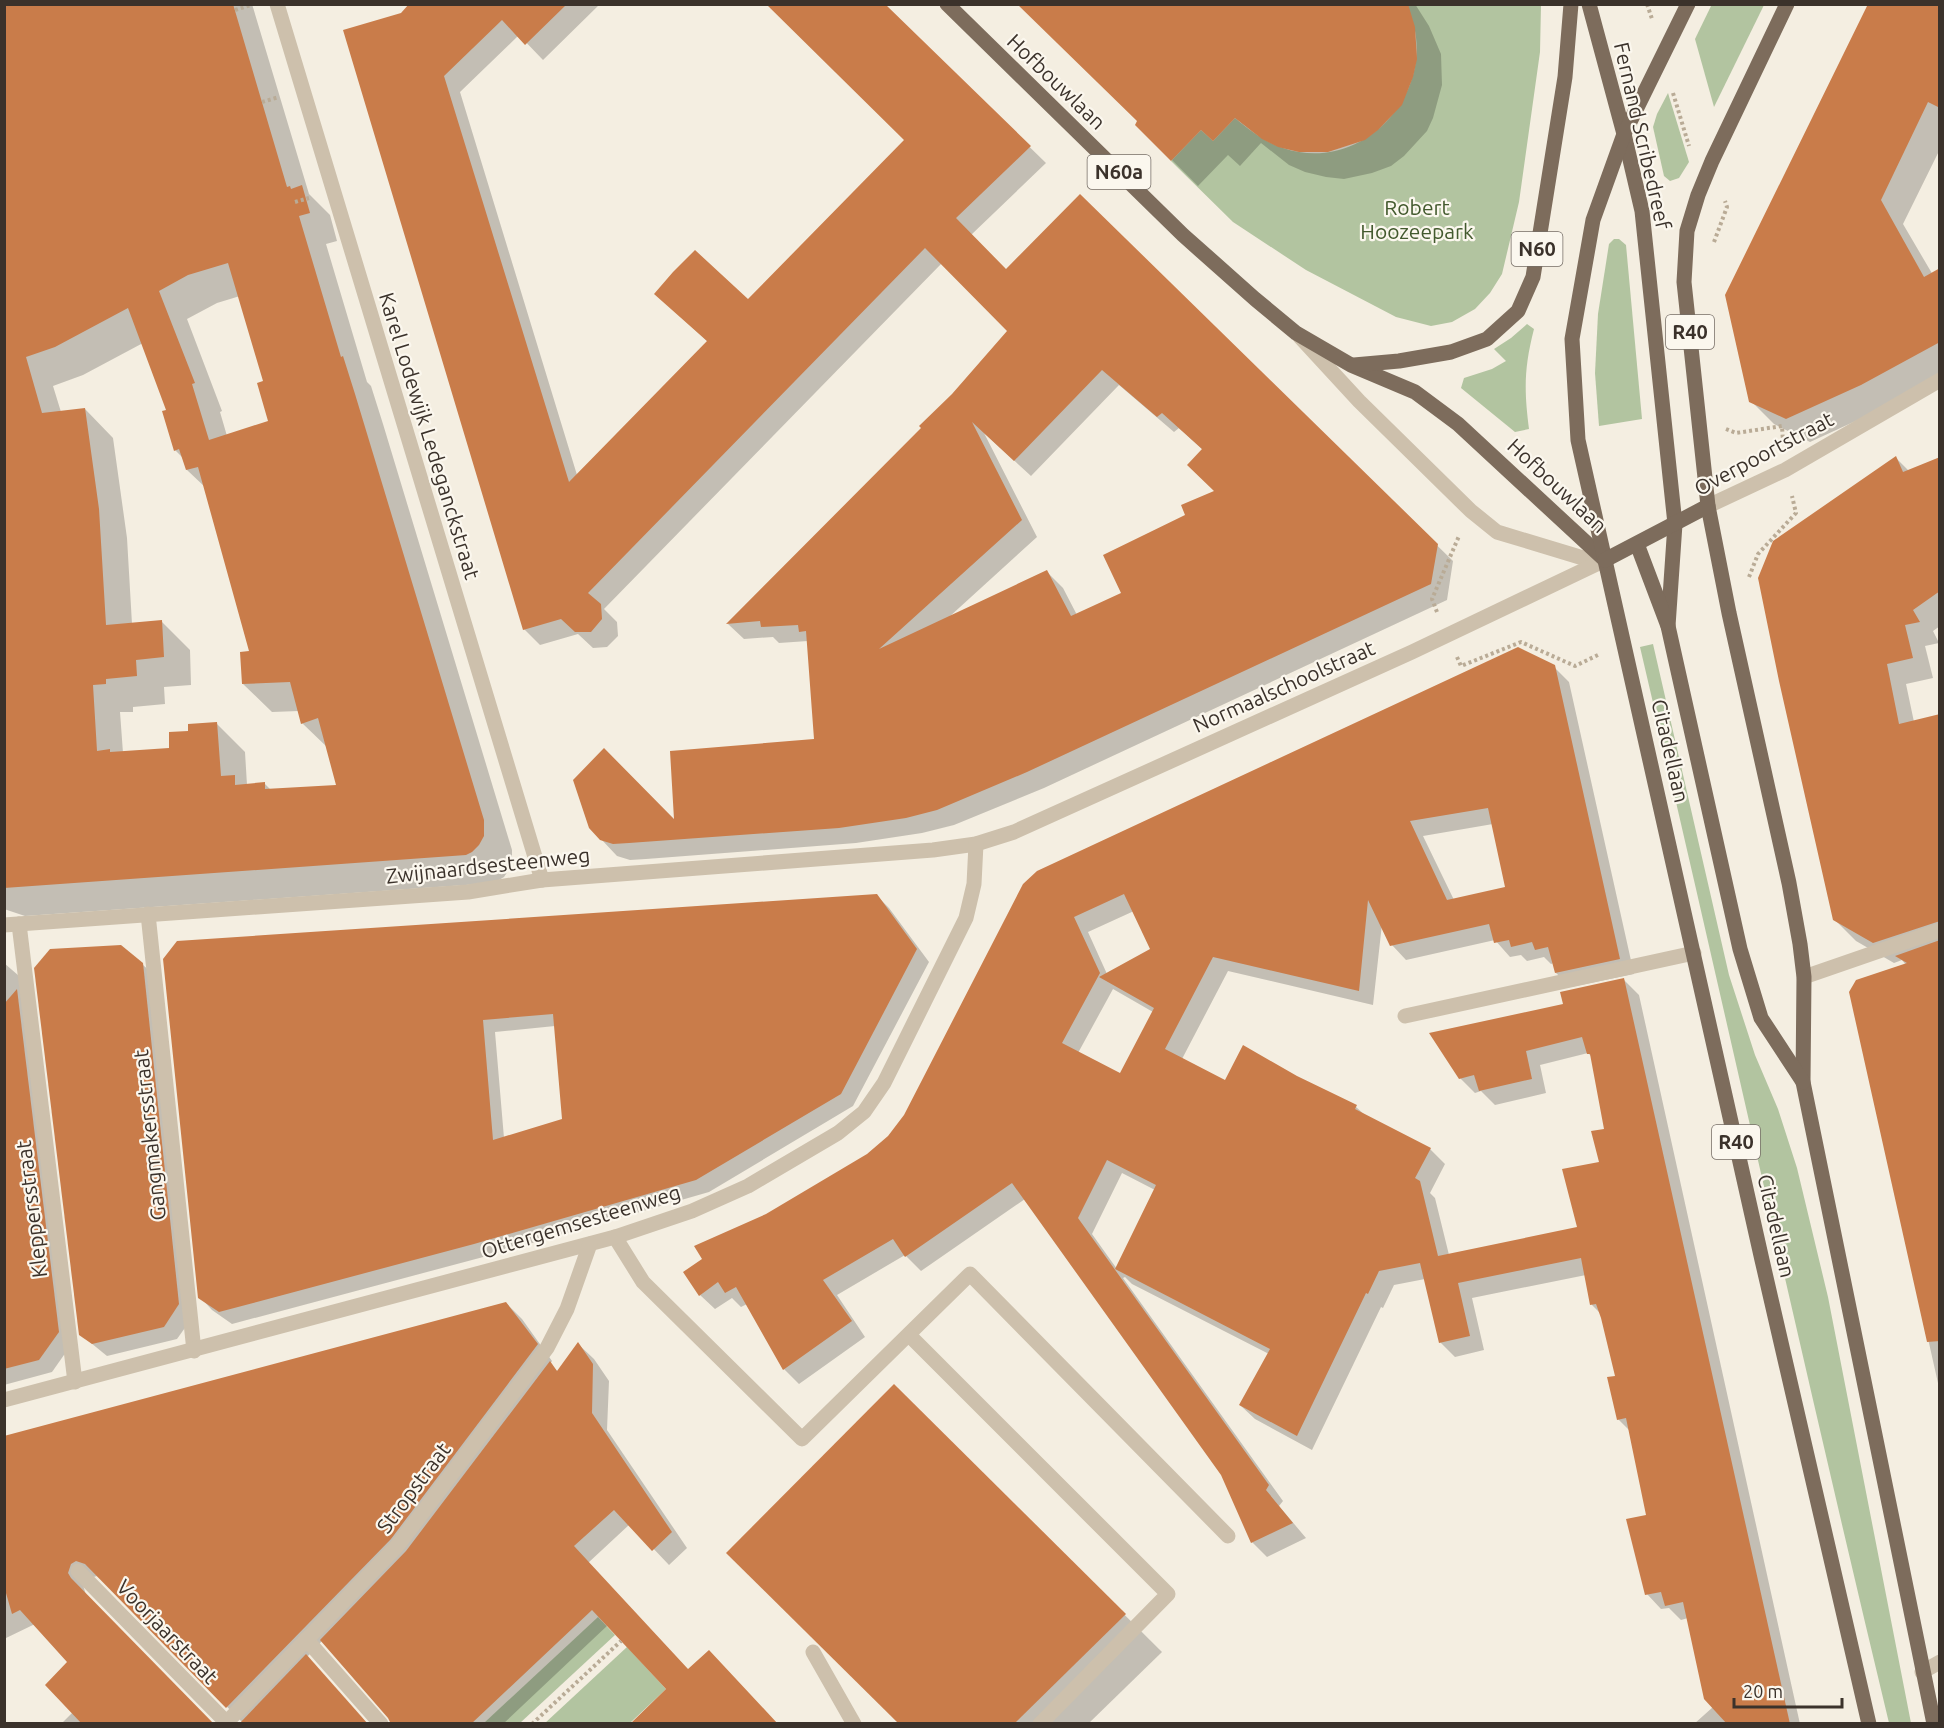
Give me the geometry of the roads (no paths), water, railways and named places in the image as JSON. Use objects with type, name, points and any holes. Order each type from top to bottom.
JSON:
[{"type":"main road","name":"Hofbouwlaan","points":[[947,4],[1183,235],[1296,333],[1351,365],[1415,392],[1458,424],[1605,560]]},
{"type":"main road","name":"N60","points":[[1351,365],[1399,361],[1451,352],[1487,339],[1518,311],[1533,277],[1565,77],[1571,4]]},
{"type":"main road","name":"Fernand Scribedreef","points":[[1589,4],[1642,211],[1675,524]]},
{"type":"main road","name":"R40","points":[[1605,560],[1578,440],[1572,339],[1593,220],[1624,134],[1688,4]]},
{"type":"main road","name":"R40","points":[[1708,506],[1684,282],[1688,231],[1698,195],[1712,160],[1787,4]]},
{"type":"main road","name":"Overpoortstraat","points":[[1605,560],[1708,506]]},
{"type":"main road","name":"Citadellaan","points":[[1708,506],[1729,613],[1789,883],[1804,977],[1803,1082],[1934,1724]]},
{"type":"main road","name":"Citadellaan","points":[[1668,626],[1675,524]]},
{"type":"main road","name":"Citadellaan","points":[[1637,544],[1668,626],[1740,949],[1761,1018],[1803,1082]]},
{"type":"main road","name":"Citadellaan","points":[[1605,560],[1869,1724]]},
{"type":"street","name":"Karel Lodewijk Ledeganckstraat","points":[[278,9],[542,880]]},
{"type":"street","name":"Hofbouwlaan","points":[[1296,333],[1359,401],[1471,511],[1497,532],[1583,558],[1605,560]]},
{"type":"street","name":"Overpoortstraat","points":[[1708,506],[1785,470],[1940,380]]},
{"type":"street","name":"Normaalschoolstraat","points":[[976,844],[1014,832],[1412,652],[1605,560]]},
{"type":"street","name":"Zwijnaardsesteenweg","points":[[12,925],[468,892],[542,880],[933,850],[976,844]]},
{"type":"street","name":"Ottergemsesteenweg","points":[[4,1400],[615,1237],[692,1211],[748,1186],[838,1133],[864,1112],[885,1083],[966,918],[974,884],[976,844]]},
{"type":"street","name":"Gangmakersstraat","points":[[148,914],[194,1351]]},
{"type":"street","name":"Kleppersstraat","points":[[12,925],[75,1382]]},
{"type":"street","points":[[1804,977],[1940,930]]},
{"type":"street","points":[[1405,1016],[1694,953]]},
{"type":"street","points":[[615,1237],[643,1282],[802,1439],[970,1275],[1228,1536]]},
{"type":"street","name":"Stropstraat","points":[[225,1723],[398,1545],[546,1348],[567,1309],[590,1244]]},
{"type":"street","points":[[909,1335],[1168,1594],[1040,1724]]},
{"type":"street","name":"Voorjaarstraat","points":[[78,1571],[225,1723]]},
{"type":"street","points":[[306,1639],[381,1724]]},
{"type":"street","points":[[813,1652],[855,1724]]},
{"type":"street","points":[[1922,1672],[1940,1662]]},
{"type":"park label","name":"Robert Hoozeepark","points":[[1417,220]]}]
